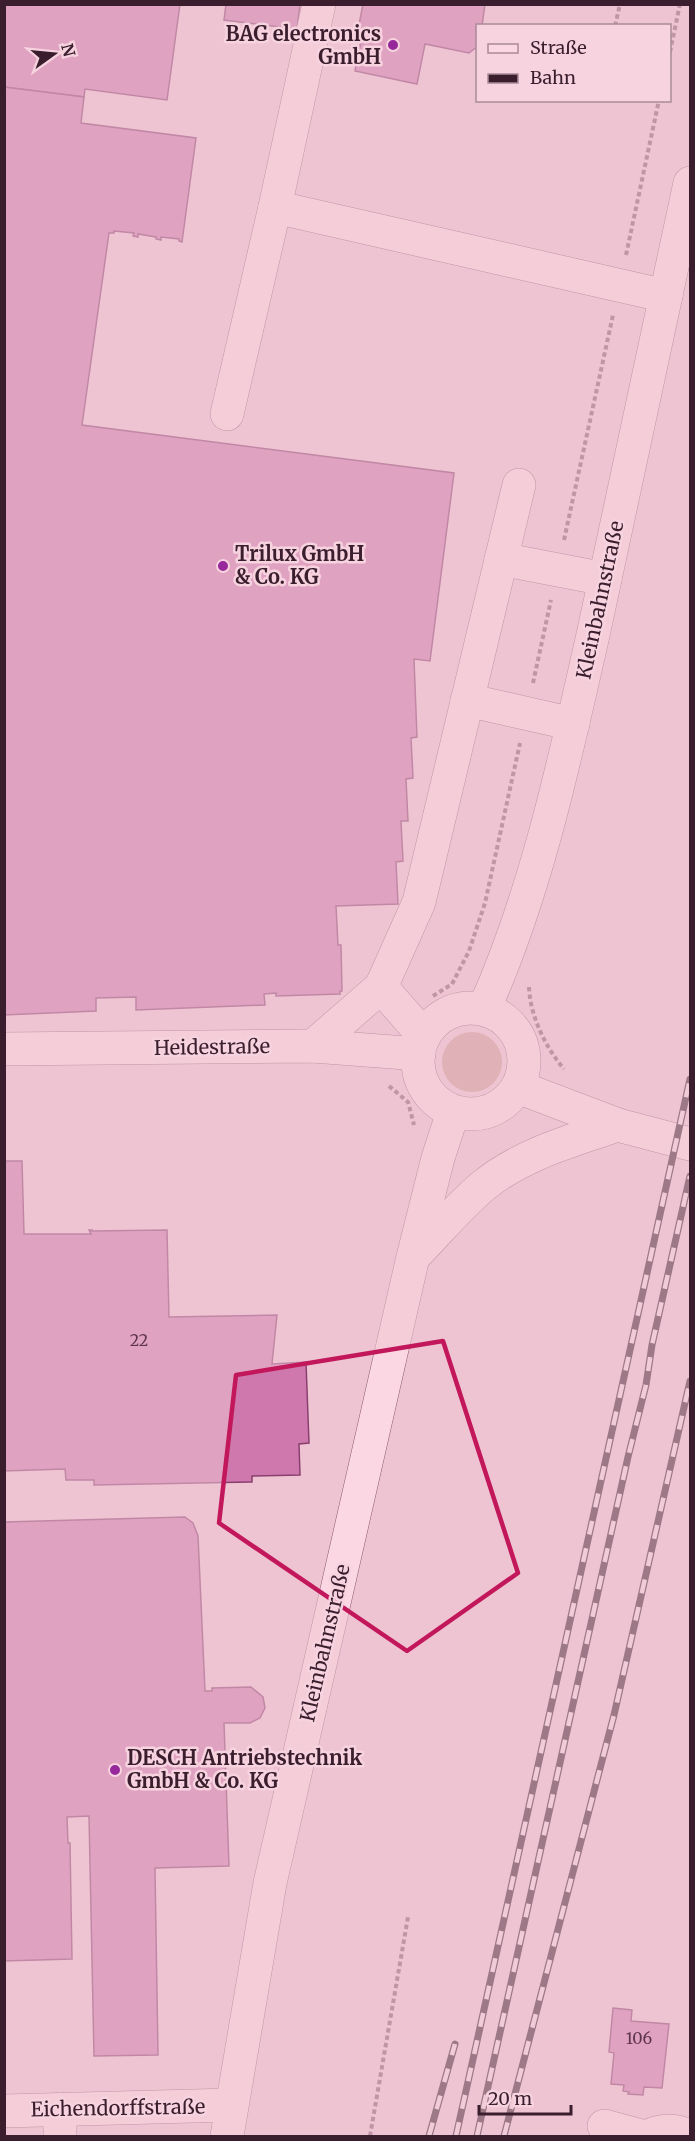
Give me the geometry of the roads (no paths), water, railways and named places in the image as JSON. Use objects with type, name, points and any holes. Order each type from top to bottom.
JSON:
[{"type":"street","points":[[227,414],[319,4]]},
{"type":"street","name":"Kleinbahnstraße","points":[[484,1009],[505,963],[553,808],[690,183]]},
{"type":"street","points":[[275,207],[666,296]]},
{"type":"street","points":[[313,1046],[381,987],[419,903],[519,485]]},
{"type":"street","points":[[501,559],[605,579]]},
{"type":"street","points":[[467,700],[573,724]]},
{"type":"street","points":[[381,987],[422,1045]]},
{"type":"street","points":[[461,1009],[484,1009],[508,1022],[522,1046],[524,1067],[518,1087],[502,1106],[483,1114],[453,1112],[431,1096],[420,1077],[422,1045],[439,1019],[461,1009]]},
{"type":"street","name":"Heidestraße","points":[[4,1049],[422,1045]]},
{"type":"street","points":[[518,1087],[618,1125],[690,1144]]},
{"type":"street","name":"Kleinbahnstraße","points":[[229,2121],[270,1882],[413,1257],[438,1158],[453,1112]]},
{"type":"street","points":[[413,1257],[483,1186],[512,1166],[547,1149],[618,1125]]},
{"type":"street","name":"Eichendorffstraße","points":[[4,2110],[60,2123],[229,2121]]},
{"type":"street","points":[[604,2126],[641,2136]]},
{"type":"street","points":[[648,2136],[666,2130],[689,2136]]},
{"type":"railway","points":[[456,2136],[690,1079]]},
{"type":"railway","points":[[477,2136],[646,1385],[652,1345],[690,1176]]},
{"type":"railway","points":[[504,2136],[614,1715],[690,1381]]},
{"type":"railway","points":[[429,2136],[455,2044]]},
{"type":"place","name":"BAG electronics GmbH","points":[[393,45]]},
{"type":"place","name":"Trilux GmbH & Co. KG","points":[[223,566]]},
{"type":"place","name":"DESCH Antriebstechnik GmbH & Co. KG","points":[[115,1770]]}]
